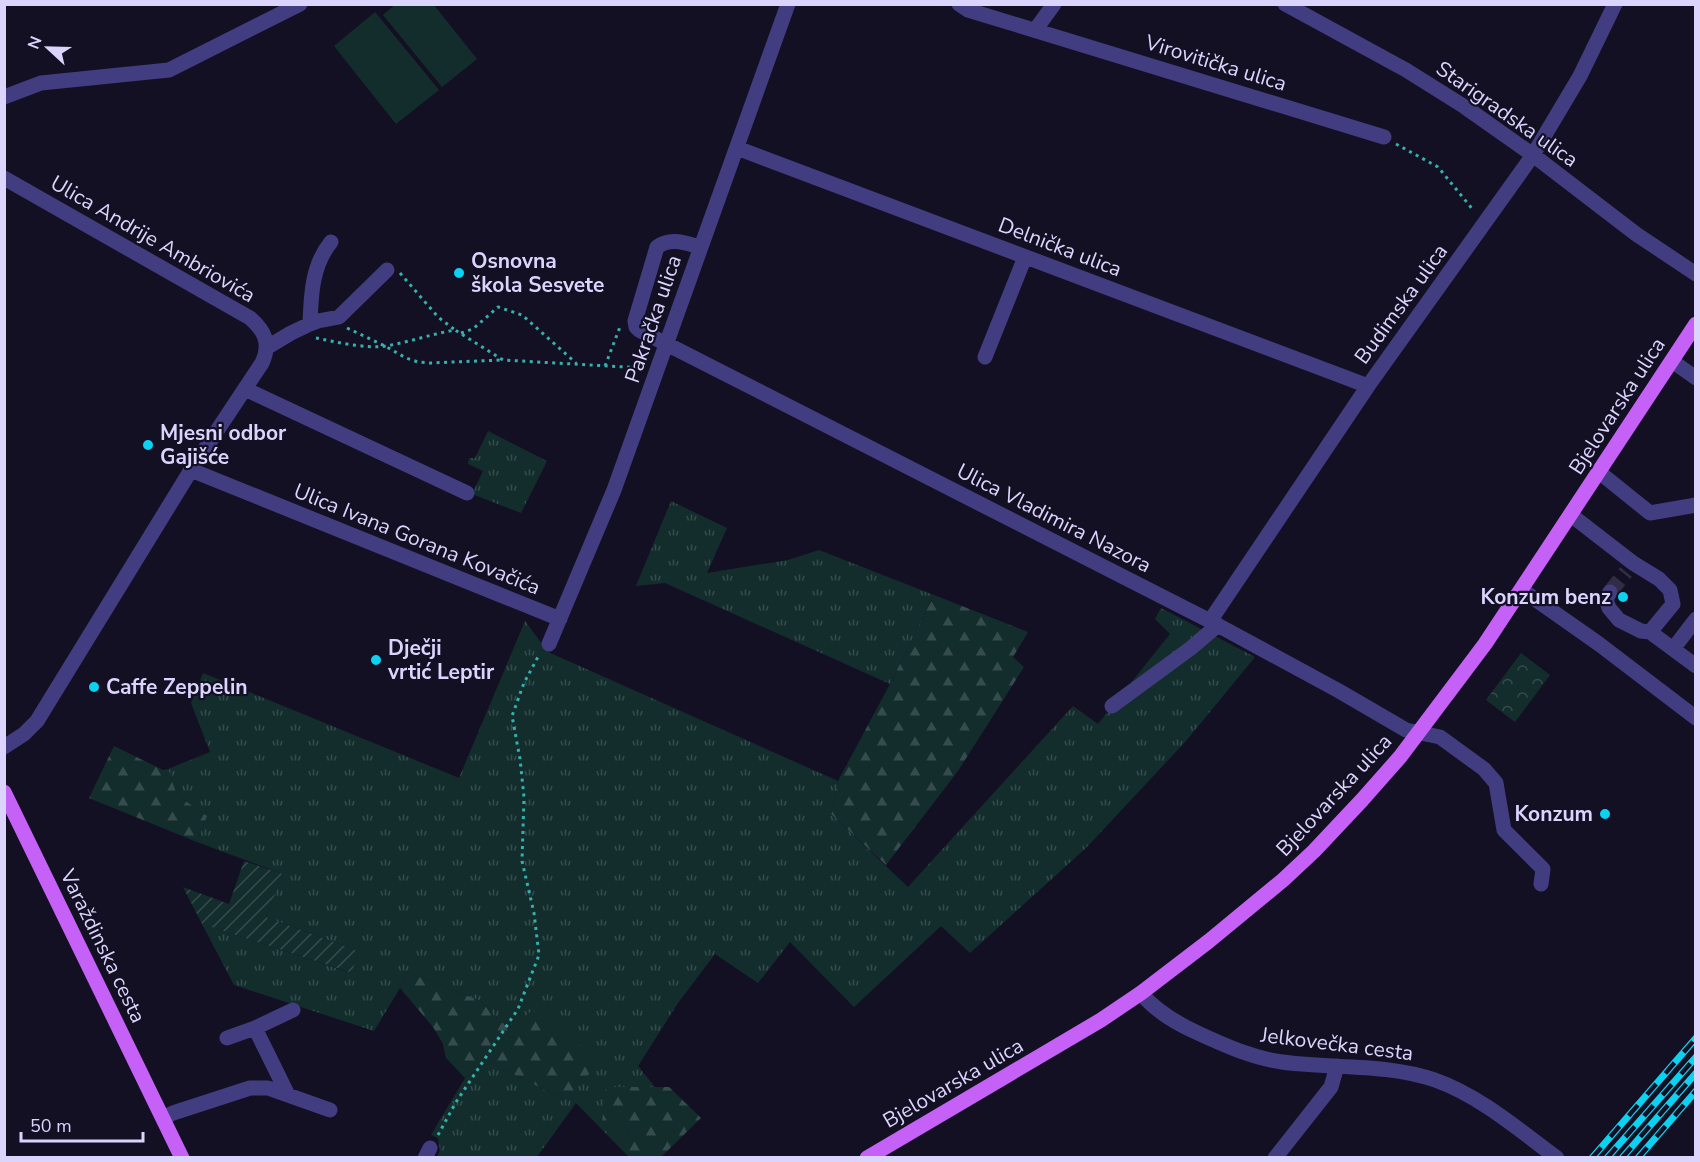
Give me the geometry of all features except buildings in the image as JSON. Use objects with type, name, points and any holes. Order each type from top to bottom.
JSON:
[{"type":"main road","name":"Bjelovarska ulica","points":[[867,1158],[1101,1020],[1141,993],[1209,941],[1299,866],[1356,807],[1419,734],[1522,590],[1694,329]]},
{"type":"main road","name":"Varaždinska cesta","points":[[4,792],[182,1158]]},
{"type":"street","points":[[4,97],[40,83],[169,70],[300,4]]},
{"type":"street","name":"Pakračka ulica","points":[[549,644],[615,490],[788,4]]},
{"type":"street","name":"Virovitička ulica","points":[[959,4],[968,10],[1384,137]]},
{"type":"street","points":[[1036,29],[1054,4]]},
{"type":"street","name":"Starigradska ulica","points":[[1285,4],[1407,70],[1465,107],[1533,155],[1635,234],[1695,274]]},
{"type":"street","name":"Budimska ulica","points":[[1112,706],[1191,648],[1214,623],[1368,386],[1533,155],[1580,76],[1615,4]]},
{"type":"street","name":"Delnička ulica","points":[[737,148],[1368,386]]},
{"type":"street","name":"Ulica Andrije Ambriovića","points":[[4,178],[250,318],[260,327],[266,348]]},
{"type":"street","name":"Ulica Vladimira Nazora","points":[[700,247],[679,241],[668,241],[657,247],[635,321],[639,330],[1214,623],[1406,730],[1440,736],[1476,762],[1496,783],[1504,830],[1543,869],[1541,884]]},
{"type":"street","points":[[306,326],[314,277],[324,250],[331,242]]},
{"type":"street","points":[[985,357],[1025,256]]},
{"type":"street","points":[[4,747],[24,734],[37,721],[191,470],[262,363],[266,348],[306,326],[339,317],[387,270]]},
{"type":"street","points":[[1671,361],[1695,378]]},
{"type":"street","points":[[245,389],[467,493]]},
{"type":"street","name":"Ulica Ivana Gorana Kovačića","points":[[191,470],[560,619]]},
{"type":"street","points":[[1599,472],[1650,513],[1695,505]]},
{"type":"street","points":[[1571,515],[1630,567],[1659,579],[1670,590],[1673,604],[1695,619],[1673,649]]},
{"type":"street","points":[[1522,590],[1599,644],[1695,718]]},
{"type":"street","points":[[1610,592],[1606,599],[1609,608],[1619,620],[1641,631],[1650,632],[1695,666]]},
{"type":"street","points":[[1650,632],[1673,604]]},
{"type":"street","name":"Jelkovečka cesta","points":[[1141,993],[1152,1006],[1173,1020],[1225,1046],[1251,1055],[1282,1062],[1397,1070],[1435,1080],[1478,1100],[1547,1155]]},
{"type":"street","points":[[227,1038],[293,1010]]},
{"type":"street","points":[[255,1028],[288,1095]]},
{"type":"street","points":[[1275,1158],[1331,1087],[1337,1066]]},
{"type":"street","points":[[163,1118],[250,1088],[268,1088],[330,1110]]},
{"type":"path","points":[[1384,137],[1438,167],[1485,223]]},
{"type":"path","points":[[387,270],[393,265],[438,317],[503,360]]},
{"type":"path","points":[[460,333],[473,329],[498,307],[522,315],[577,364]]},
{"type":"path","points":[[339,317],[345,327],[418,362],[503,360],[650,369]]},
{"type":"path","points":[[306,326],[303,333],[318,338],[358,345],[385,346],[455,330]]},
{"type":"path","points":[[427,1153],[456,1102],[518,1009],[539,955],[534,913],[522,861],[524,797],[512,716],[524,683],[544,645],[549,644]]},
{"type":"green space","points":[[396,4],[434,5],[477,59],[442,87],[383,15]]},
{"type":"green space","points":[[375,12],[439,90],[396,124],[334,46]]},
{"type":"green space","points":[[488,431],[547,461],[521,513],[472,494],[483,471],[468,464],[469,458],[475,458]]},
{"type":"green space","points":[[671,501],[727,528],[707,573],[788,560],[819,550],[934,595],[890,684],[665,583],[636,586]]},
{"type":"green space","points":[[934,595],[1028,632],[1013,657],[1024,667],[958,771],[886,865],[831,814],[838,781]]},
{"type":"green space","points":[[1161,608],[1255,657],[1186,741],[1086,848],[970,953],[941,926],[854,1007],[790,942],[758,983],[715,954],[678,1003],[638,1066],[655,1087],[606,1087],[631,1129],[618,1146],[576,1103],[537,1157],[437,1157],[440,1150],[438,1138],[431,1135],[465,1078],[489,1062],[565,1100],[515,1026],[499,1022],[481,1001],[406,972],[400,988],[374,1031],[234,985],[202,924],[351,973],[358,951],[266,917],[283,874],[197,842],[207,816],[177,795],[168,769],[210,752],[191,703],[203,673],[459,778],[525,621],[548,652],[838,781],[831,814],[908,887],[1073,706],[1098,724],[1170,634],[1155,619]]},
{"type":"green space","points":[[1521,653],[1550,675],[1515,722],[1486,700]]},
{"type":"green space","points":[[114,746],[163,770],[168,769],[177,795],[207,816],[197,842],[89,798]]},
{"type":"green space","points":[[244,861],[283,874],[266,917],[358,951],[352,973],[202,924],[183,887],[229,904]]},
{"type":"green space","points":[[406,972],[481,1001],[499,1022],[515,1026],[532,1010],[597,1057],[590,1073],[565,1100],[489,1062],[465,1078],[446,1058],[443,1044],[433,1027],[400,988]]},
{"type":"green space","points":[[606,1087],[669,1087],[701,1118],[661,1157],[629,1157],[618,1146],[631,1129],[602,1122]]},
{"type":"tunnel","points":[[1610,592],[1626,572]]},
{"type":"railway","points":[[1592,1158],[1696,1038]]},
{"type":"railway","points":[[1607,1158],[1696,1057]]},
{"type":"railway","points":[[1622,1158],[1696,1073]]},
{"type":"railway","points":[[1638,1158],[1696,1091]]},
{"type":"place","name":"Osnovna škola Sesvete","points":[[459,273]]},
{"type":"place","name":"Mjesni odbor Gajišće","points":[[148,445]]},
{"type":"place","name":"Konzum benz","points":[[1623,597]]},
{"type":"place","name":"Dječji vrtić Leptir","points":[[376,660]]},
{"type":"place","name":"Caffe Zeppelin","points":[[94,687]]},
{"type":"place","name":"Konzum","points":[[1605,814]]}]
